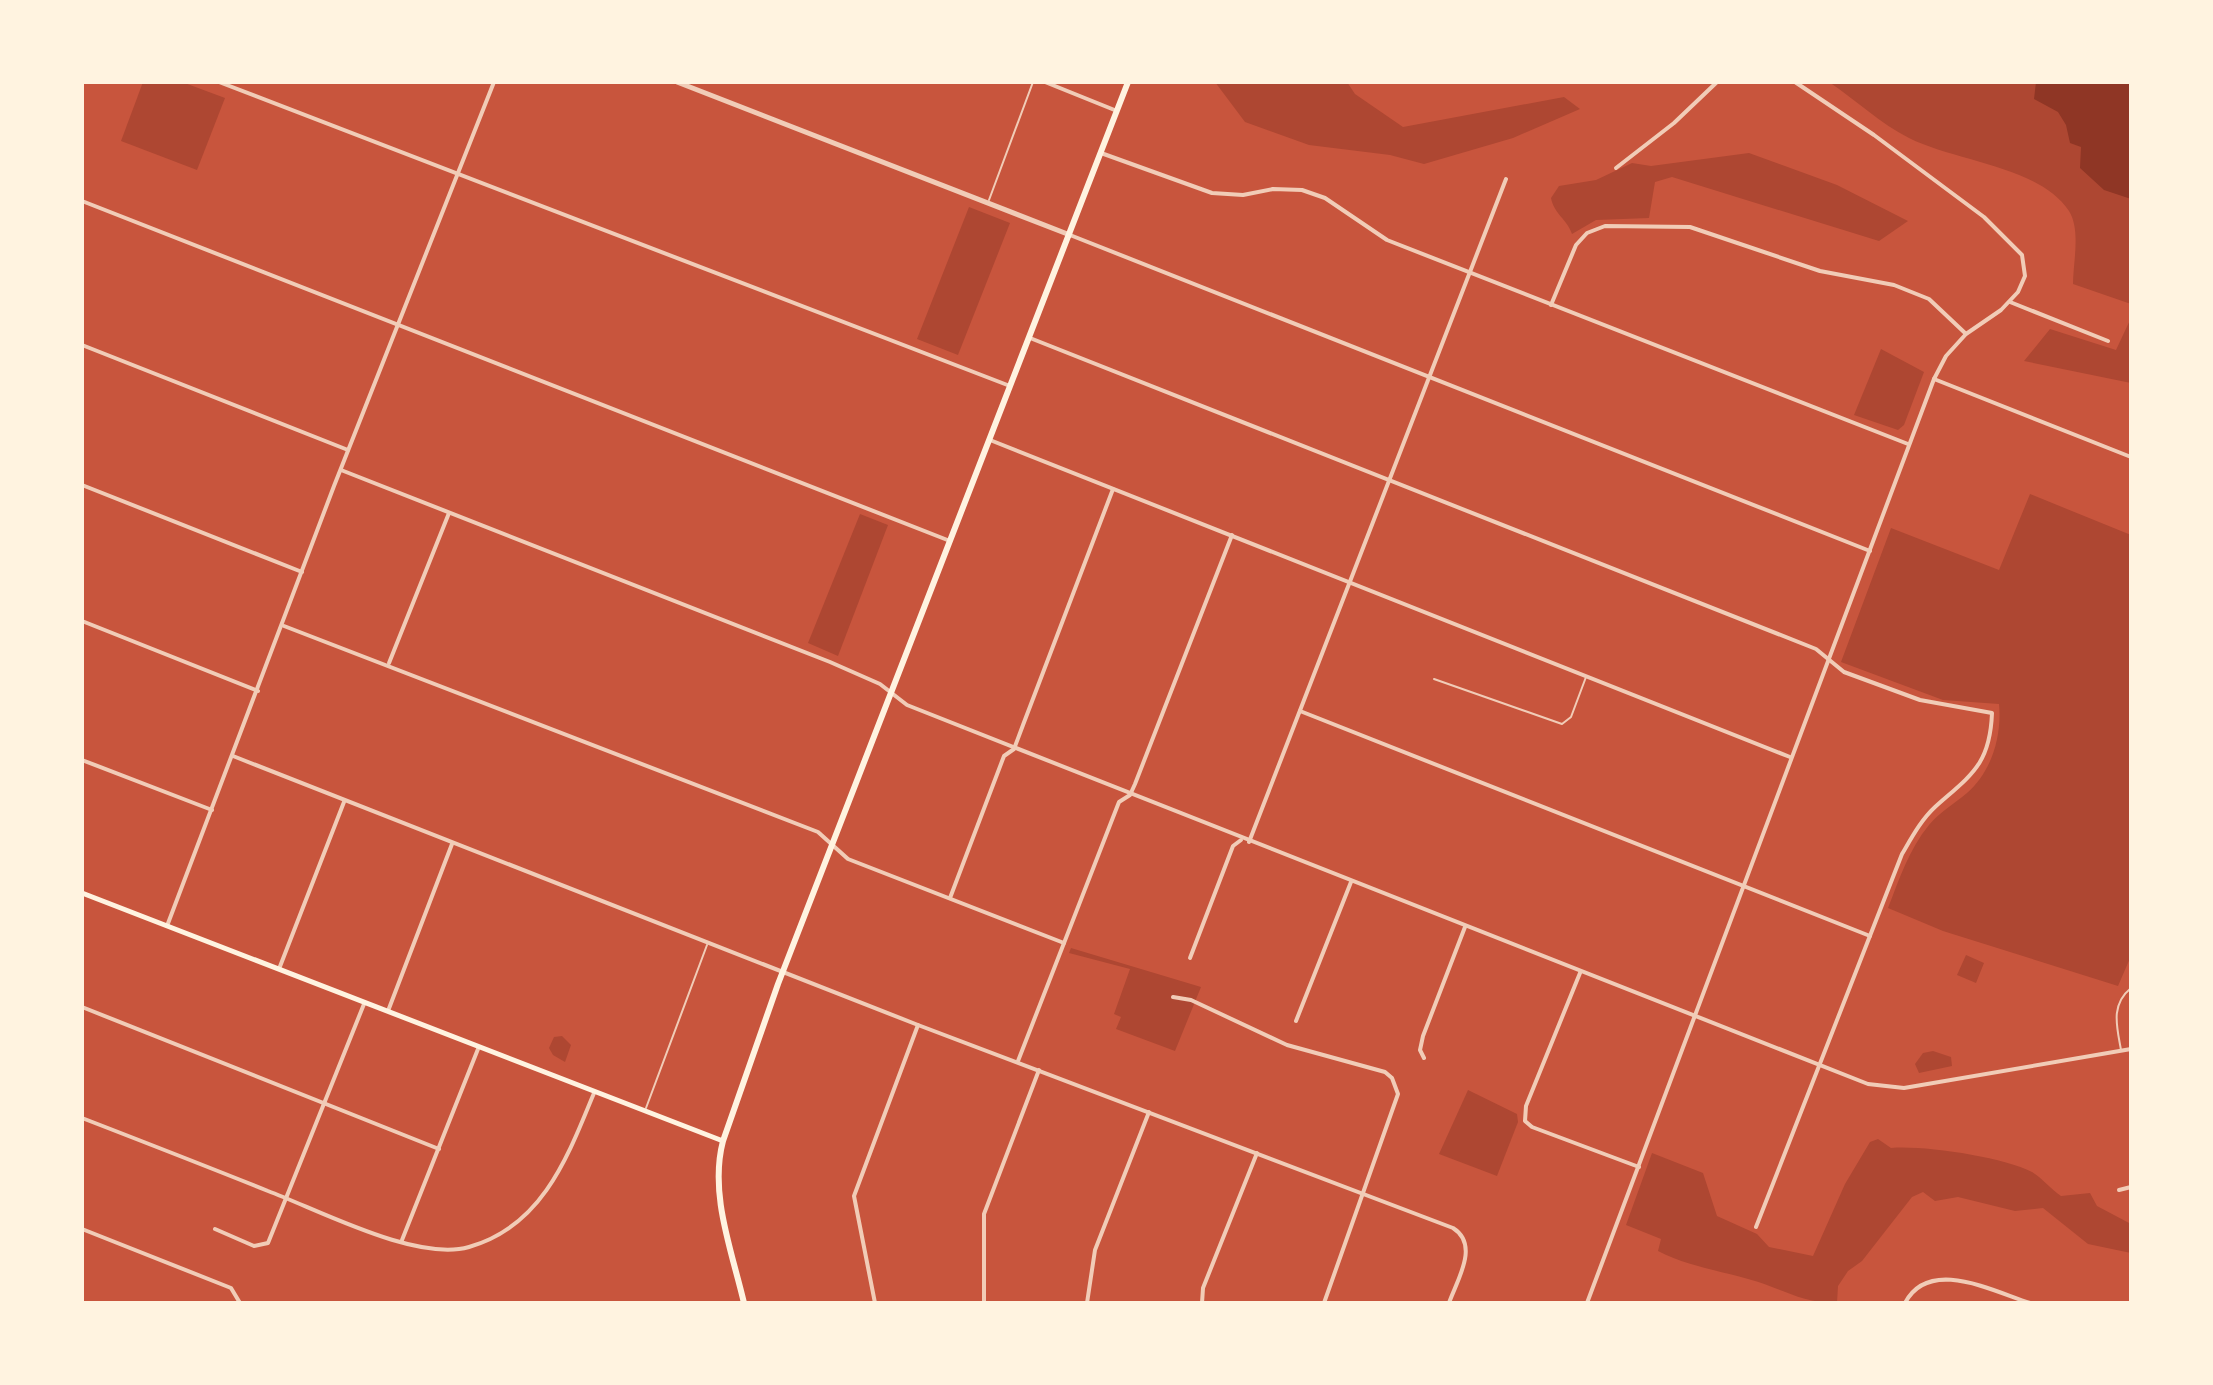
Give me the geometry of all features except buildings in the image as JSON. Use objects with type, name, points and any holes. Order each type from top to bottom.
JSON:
[{"type":"main road","points":[[744,1303],[720,1200],[718,1165],[723,1141],[784,971],[1128,82]]},
{"type":"main road","points":[[82,893],[478,1049],[723,1141]]},
{"type":"street","points":[[219,82],[1010,386]]},
{"type":"street","points":[[167,927],[348,450],[494,82]]},
{"type":"street","points":[[677,82],[988,201],[1870,551]]},
{"type":"street","points":[[1045,82],[1117,111]]},
{"type":"street","points":[[1616,168],[1674,123],[1717,82]]},
{"type":"street","points":[[1587,1303],[1934,379],[1946,356],[1966,334],[2010,302],[2023,281],[2025,267],[2017,247],[2002,231],[1874,135],[1795,82]]},
{"type":"street","points":[[1101,153],[1212,193],[1243,195],[1288,189],[1325,198],[1387,240],[1908,444]]},
{"type":"street","points":[[1249,842],[1506,179]]},
{"type":"street","points":[[82,201],[950,541]]},
{"type":"street","points":[[1551,305],[1576,245],[1587,233],[1605,226],[1690,227],[1820,271],[1905,289],[1929,299],[1966,334]]},
{"type":"street","points":[[2010,302],[2108,341]]},
{"type":"street","points":[[1030,338],[1816,649],[1844,672],[1920,700],[1992,713],[1988,743],[1981,764],[1967,783],[1936,807],[1918,828],[1893,873],[1756,1227]]},
{"type":"street","points":[[82,345],[348,450]]},
{"type":"street","points":[[1934,379],[2131,457]]},
{"type":"street","points":[[990,440],[1790,757]]},
{"type":"street","points":[[341,470],[830,662],[880,684],[907,705],[1014,749],[1868,1084],[1904,1088],[2131,1049]]},
{"type":"street","points":[[82,485],[302,572]]},
{"type":"street","points":[[950,898],[1004,756],[1014,749],[1114,488]]},
{"type":"street","points":[[389,663],[449,513]]},
{"type":"street","points":[[1018,1061],[1119,802],[1130,795],[1232,534]]},
{"type":"street","points":[[82,621],[258,691]]},
{"type":"street","points":[[283,625],[389,663],[818,832],[833,843],[845,858],[1064,943]]},
{"type":"street","points":[[1300,711],[1870,936]]},
{"type":"street","points":[[233,756],[918,1025],[1453,1228],[1462,1236],[1467,1253],[1449,1303]]},
{"type":"street","points":[[82,760],[212,810]]},
{"type":"street","points":[[278,971],[345,801]]},
{"type":"street","points":[[1190,958],[1233,846],[1242,840]]},
{"type":"street","points":[[387,1013],[452,843]]},
{"type":"street","points":[[1296,1021],[1351,881]]},
{"type":"street","points":[[1424,1058],[1420,1050],[1423,1036],[1465,927]]},
{"type":"street","points":[[1580,973],[1526,1106],[1525,1121],[1532,1127],[1639,1167]]},
{"type":"street","points":[[1173,997],[1191,1000],[1287,1045],[1377,1069],[1392,1078],[1398,1094],[1324,1303]]},
{"type":"street","points":[[215,1229],[254,1246],[265,1245],[287,1199],[364,1004]]},
{"type":"street","points":[[82,1007],[439,1149]]},
{"type":"street","points":[[875,1303],[854,1196],[918,1025]]},
{"type":"street","points":[[402,1240],[478,1049]]},
{"type":"street","points":[[984,1303],[984,1214],[1039,1070]]},
{"type":"street","points":[[82,1118],[387,1239],[432,1249],[461,1249],[481,1243],[514,1223],[535,1204],[563,1168],[594,1093]]},
{"type":"street","points":[[1087,1303],[1095,1250],[1149,1112]]},
{"type":"street","points":[[1202,1303],[1203,1288],[1257,1153]]},
{"type":"street","points":[[2119,1190],[2131,1187]]},
{"type":"street","points":[[82,1229],[231,1288],[240,1303]]},
{"type":"street","points":[[1905,1303],[1910,1292],[1924,1282],[1947,1278],[2030,1303]]},
{"type":"lane","points":[[988,201],[1033,82]]},
{"type":"lane","points":[[1434,679],[1545,721],[1562,724],[1571,717],[1587,675]]},
{"type":"lane","points":[[644,1113],[708,942]]},
{"type":"lane","points":[[2122,1051],[2116,1013],[2120,1000],[2131,988]]},
{"type":"shaded area","points":[[143,82],[182,82],[225,98],[197,170],[121,141]]},
{"type":"shaded area","points":[[1215,82],[1347,82],[1355,94],[1403,127],[1564,97],[1580,109],[1513,138],[1424,164],[1390,155],[1309,145],[1245,122]]},
{"type":"shaded area","points":[[1829,82],[2131,82],[2131,304],[2073,284],[2075,227],[2069,211],[2055,196],[2018,174],[1909,138]]},
{"type":"shaded area","points":[[2036,82],[2131,82],[2131,199],[2104,190],[2080,168],[2081,147],[2070,143],[2066,125],[2058,112],[2034,99]]},
{"type":"shaded area","points":[[1749,153],[1837,185],[1908,221],[1879,241],[1672,177],[1655,182],[1649,218],[1596,220],[1572,234],[1551,198],[1559,186],[1596,180],[1632,163],[1651,166]]},
{"type":"shaded area","points":[[969,207],[1010,223],[958,355],[917,339]]},
{"type":"shaded area","points":[[2131,318],[2131,383],[2024,361],[2050,329],[2116,350]]},
{"type":"shaded area","points":[[1881,349],[1924,372],[1904,425],[1898,430],[1854,415]]},
{"type":"shaded area","points":[[2030,494],[2131,535],[2131,956],[2118,986],[1943,931],[1888,908],[1905,865],[1922,834],[1976,784],[1989,764],[1999,728],[1999,704],[1943,700],[1841,662],[1891,528],[1999,570]]},
{"type":"shaded area","points":[[860,514],[888,525],[838,656],[808,643]]},
{"type":"shaded area","points":[[1071,948],[1201,987],[1175,1051],[1116,1029],[1121,1017],[1114,1014],[1130,969],[1069,953]]},
{"type":"shaded area","points":[[1966,955],[1984,963],[1976,983],[1957,975]]},
{"type":"shaded area","points":[[562,1036],[571,1045],[565,1062],[553,1055],[549,1048],[554,1037]]},
{"type":"shaded area","points":[[1933,1051],[1951,1057],[1952,1066],[1919,1073],[1915,1064],[1923,1053]]},
{"type":"shaded area","points":[[1468,1090],[1517,1114],[1518,1122],[1497,1176],[1439,1154]]},
{"type":"shaded area","points":[[1878,1139],[1891,1148],[1963,1153],[2019,1167],[2036,1174],[2061,1196],[2090,1193],[2097,1206],[2131,1224],[2131,1253],[2088,1244],[2043,1208],[2015,1211],[1958,1197],[1935,1201],[1923,1192],[1912,1197],[1862,1261],[1848,1271],[1838,1286],[1837,1303],[1801,1298],[1669,1256],[1658,1251],[1661,1239],[1626,1225],[1652,1153],[1703,1173],[1717,1216],[1757,1234],[1769,1247],[1813,1256],[1845,1184],[1870,1142]]}]
